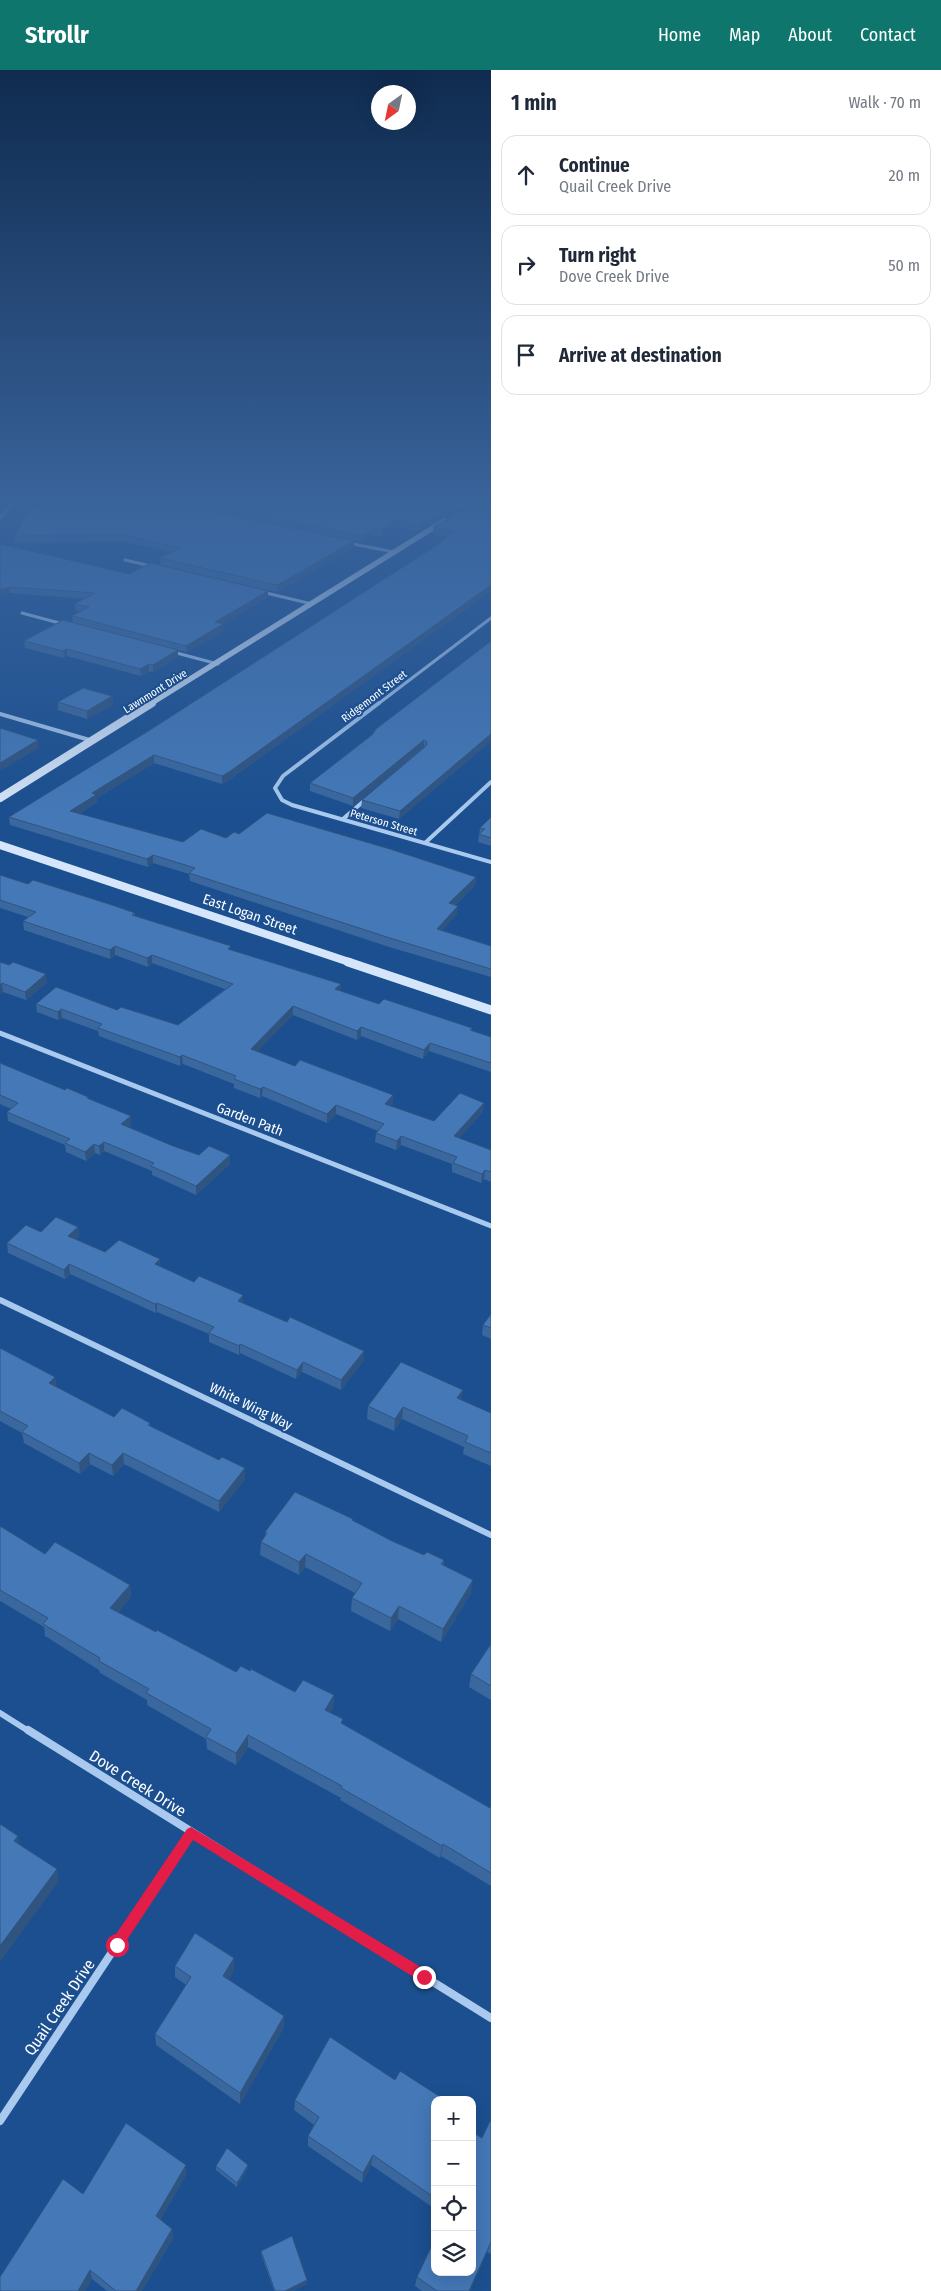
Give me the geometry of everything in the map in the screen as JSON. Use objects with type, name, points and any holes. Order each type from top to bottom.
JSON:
[{"type":"street","name":"Lawnmont Drive","points":[[0,798],[308,607]]},
{"type":"street","points":[[22,614],[69,626]]},
{"type":"street","name":"Ridgemont Street","points":[[276,792],[277,782],[283,776],[491,618]]},
{"type":"street","points":[[171,652],[218,664]]},
{"type":"street","points":[[0,714],[93,741]]},
{"type":"street","points":[[425,843],[491,782]]},
{"type":"street","name":"Peterson Street","points":[[276,792],[282,800],[292,805],[491,862]]},
{"type":"street","points":[[343,819],[372,795]]},
{"type":"street","name":"East Logan Street","points":[[0,845],[491,1010]]},
{"type":"street","name":"Garden Path","points":[[0,1033],[491,1226]]},
{"type":"street","name":"White Wing Way","points":[[0,1300],[491,1535]]},
{"type":"street","name":"Dove Creek Drive","points":[[0,1713],[491,2018]]},
{"type":"street","name":"Quail Creek Drive","points":[[0,2121],[191,1833]]},
{"type":"building","points":[[87,607],[241,607],[215,622],[223,624],[186,646],[72,616],[89,607]]},
{"type":"building","points":[[342,607],[461,607],[222,776],[154,755],[92,793],[96,795],[70,811],[183,842],[201,829],[226,838],[234,832],[239,834],[267,813],[390,849],[476,877],[449,903],[458,906],[437,929],[491,946],[491,969],[189,873],[195,868],[153,855],[147,859],[9,817],[150,730]]},
{"type":"building","points":[[63,620],[178,650],[153,665],[149,664],[140,669],[67,649],[63,651],[24,641]]},
{"type":"building","points":[[491,641],[491,734],[400,811],[362,800],[426,746],[427,742],[424,740],[353,798],[310,783],[372,735],[376,729]]},
{"type":"building","points":[[83,688],[112,696],[87,711],[58,702]]},
{"type":"building","points":[[0,728],[38,740],[0,763]]},
{"type":"building","points":[[491,817],[491,838],[479,834],[485,829],[480,828]]},
{"type":"building","points":[[0,875],[28,884],[33,880],[112,905],[135,913],[132,915],[231,946],[228,949],[341,984],[335,989],[379,1004],[384,999],[472,1028],[470,1030],[491,1037],[491,1063],[430,1043],[424,1050],[361,1027],[357,1031],[293,1006],[251,1049],[295,1066],[300,1060],[393,1095],[385,1104],[434,1121],[460,1093],[484,1103],[454,1136],[491,1150],[491,1172],[485,1170],[482,1174],[453,1163],[457,1157],[401,1136],[397,1141],[376,1133],[384,1124],[336,1105],[327,1114],[263,1087],[260,1089],[234,1079],[236,1076],[182,1055],[180,1057],[98,1028],[102,1024],[61,1009],[58,1012],[36,1004],[56,987],[117,1010],[121,1007],[178,1025],[233,984],[152,955],[147,958],[115,946],[110,950],[23,921],[36,912],[0,900]]},
{"type":"building","points":[[0,962],[9,965],[13,962],[46,974],[25,992],[2,983],[0,985]]},
{"type":"building","points":[[0,1063],[65,1090],[67,1088],[131,1116],[121,1124],[173,1146],[199,1155],[209,1146],[230,1155],[196,1186],[151,1166],[154,1163],[104,1142],[99,1146],[94,1144],[85,1152],[65,1143],[70,1139],[7,1112],[18,1103],[0,1095]]},
{"type":"building","points":[[56,1217],[78,1227],[68,1236],[105,1252],[119,1240],[160,1259],[155,1264],[194,1282],[199,1276],[243,1295],[238,1301],[287,1322],[290,1317],[364,1351],[341,1380],[303,1362],[297,1370],[240,1344],[239,1346],[209,1333],[214,1327],[157,1303],[155,1304],[69,1264],[64,1270],[7,1243],[26,1225],[41,1232]]},
{"type":"building","points":[[491,1314],[491,1328],[483,1325]]},
{"type":"building","points":[[0,1348],[55,1377],[49,1383],[114,1417],[122,1408],[150,1423],[148,1425],[219,1460],[222,1457],[245,1468],[219,1501],[123,1453],[112,1465],[89,1453],[79,1463],[22,1432],[28,1426],[0,1411]]},
{"type":"building","points":[[401,1362],[463,1390],[457,1398],[491,1413],[491,1453],[465,1442],[468,1436],[403,1407],[395,1419],[368,1406]]},
{"type":"building","points":[[295,1492],[353,1519],[392,1541],[424,1555],[427,1552],[444,1560],[441,1564],[473,1580],[443,1629],[399,1606],[391,1618],[352,1598],[362,1583],[306,1554],[299,1562],[261,1542],[267,1533],[265,1532]]},
{"type":"building","points":[[0,1526],[45,1554],[55,1542],[130,1585],[110,1608],[156,1632],[157,1630],[236,1672],[241,1666],[250,1671],[251,1669],[295,1692],[303,1680],[334,1695],[325,1710],[343,1719],[341,1723],[490,1808],[491,1805],[491,1873],[443,1844],[442,1846],[341,1788],[342,1786],[248,1735],[236,1753],[206,1737],[211,1729],[146,1693],[149,1689],[99,1661],[100,1658],[43,1624],[48,1618],[0,1590]]},
{"type":"building","points":[[491,1644],[491,1686],[471,1674]]},
{"type":"building","points":[[0,1824],[18,1836],[14,1841],[57,1869],[0,1946]]},
{"type":"building","points":[[195,1933],[234,1958],[223,1976],[284,2016],[240,2093],[155,2034],[191,1977],[175,1966]]},
{"type":"building","points":[[330,2037],[395,2080],[400,2071],[439,2096],[431,2096],[431,2195],[373,2155],[363,2173],[308,2136],[319,2117],[295,2100]]},
{"type":"building","points":[[490,2121],[491,2242],[476,2275],[476,2134],[482,2138]]},
{"type":"building","points":[[126,2123],[186,2165],[156,2216],[172,2229],[136,2291],[116,2291],[90,2270],[78,2291],[0,2291],[0,2277],[63,2179],[83,2194]]},
{"type":"building","points":[[227,2148],[248,2165],[237,2183],[216,2166]]},
{"type":"building","points":[[292,2236],[307,2280],[285,2291],[275,2291],[261,2251]]},
{"type":"building","points":[[431,2247],[431,2276],[476,2276],[469,2291],[437,2291],[417,2277]]},
{"type":"route","points":[[117,1945],[191,1833],[424,1977]]}]
